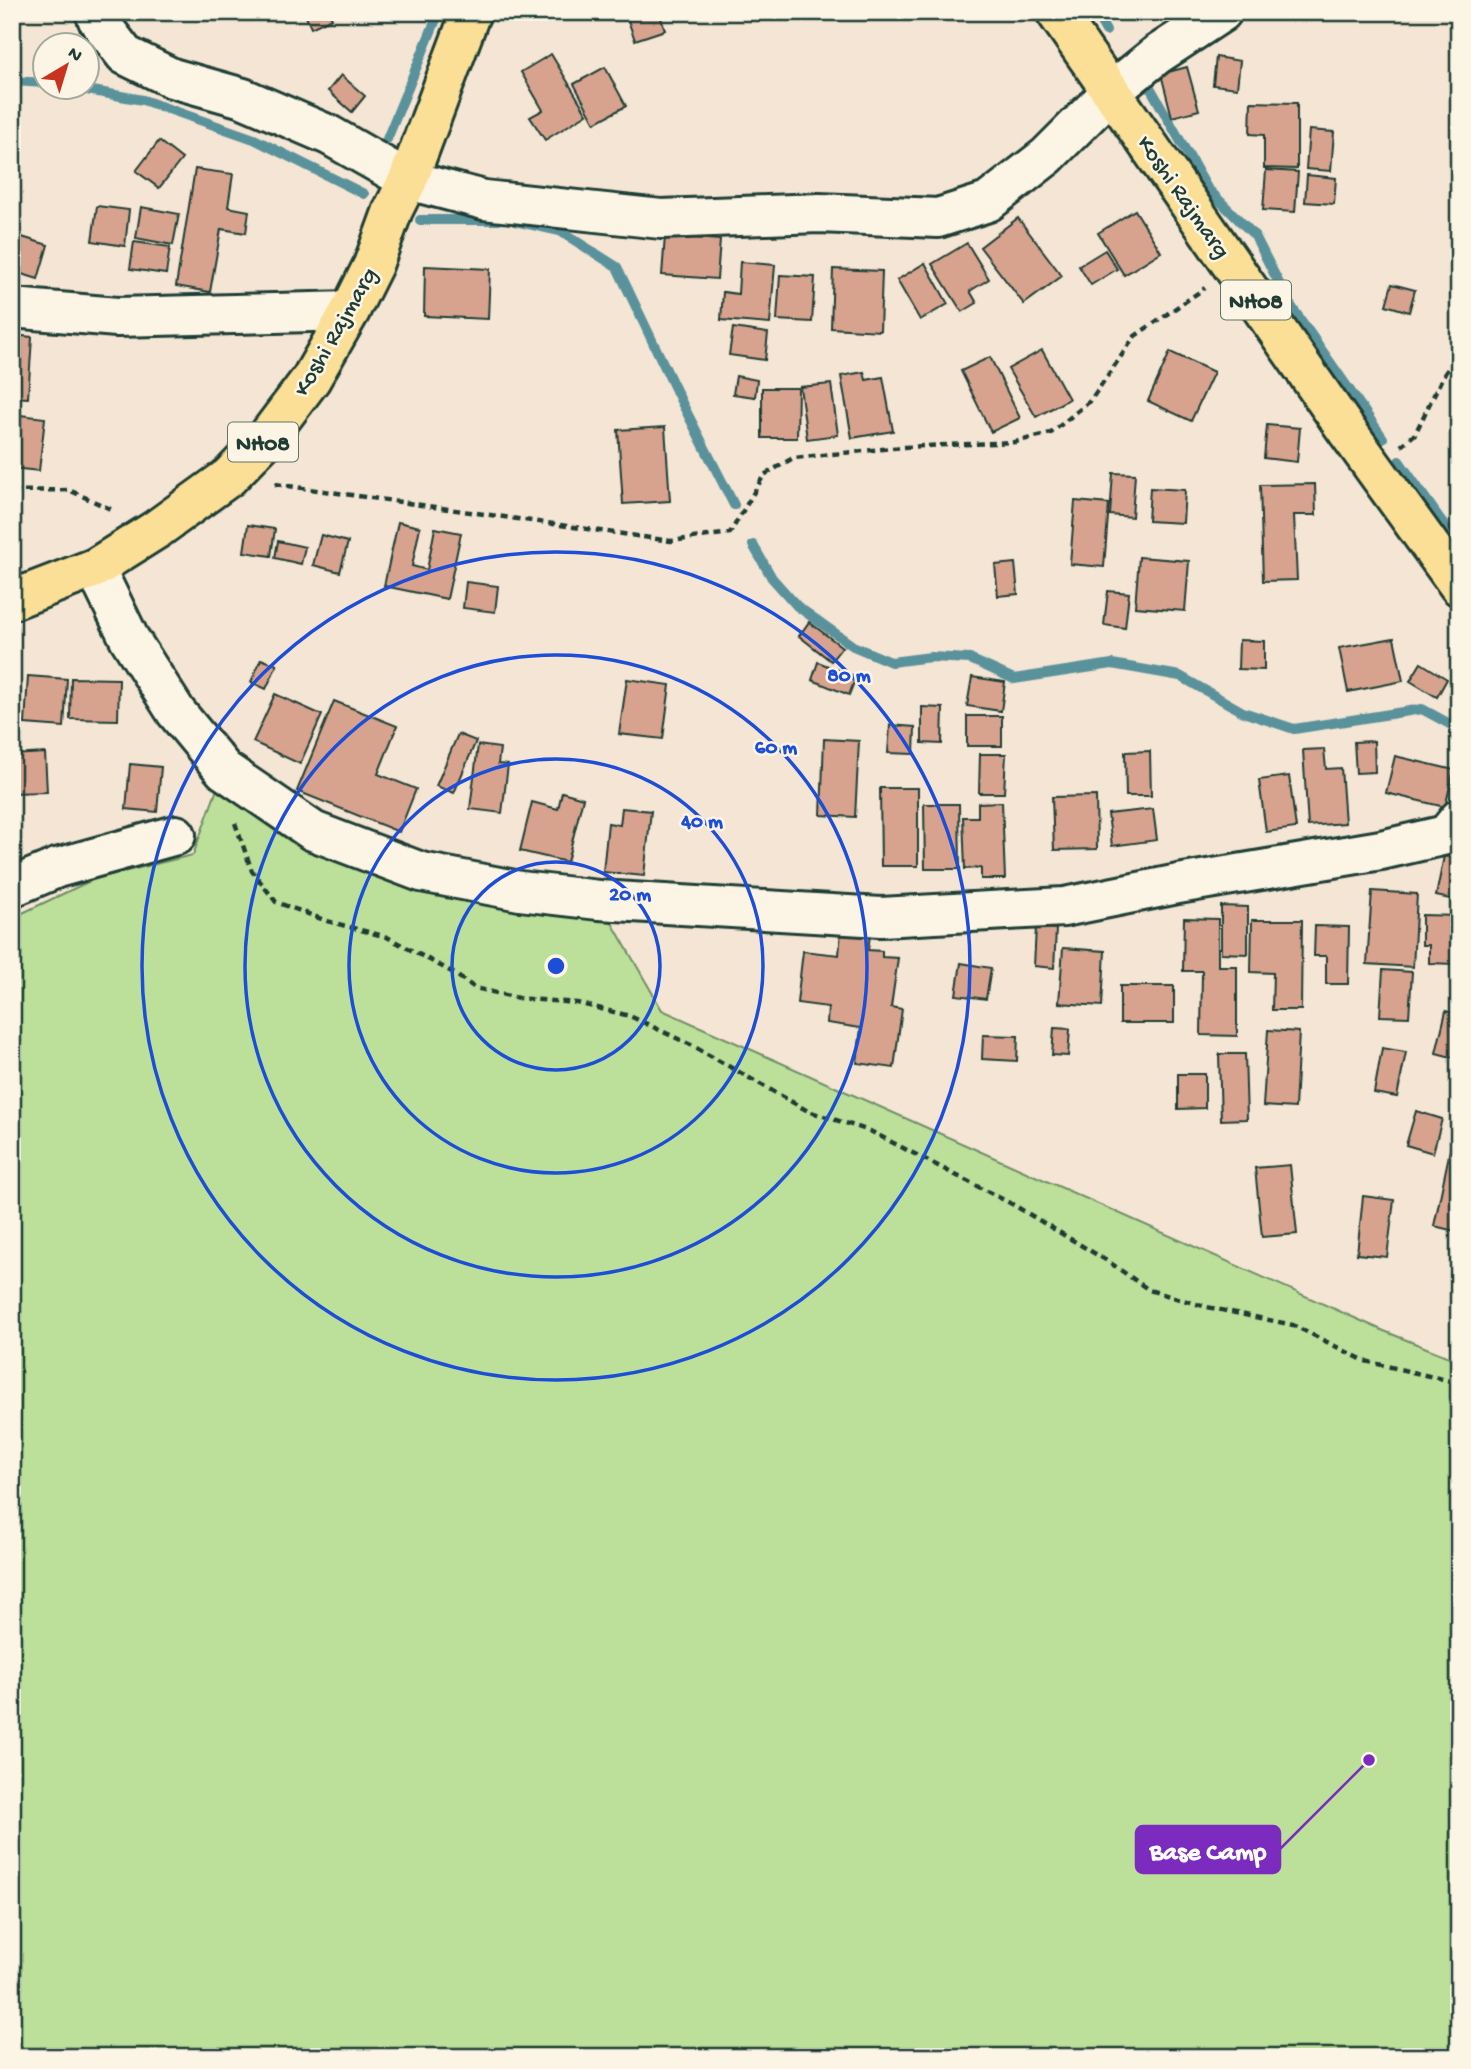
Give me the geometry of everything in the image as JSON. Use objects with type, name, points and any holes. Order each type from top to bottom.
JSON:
[{"type":"main road","name":"Koshi Rajmarg","points":[[12,600],[95,568],[157,529],[229,477],[265,440],[311,379],[373,265],[471,12]]},
{"type":"main road","name":"Koshi Rajmarg","points":[[1056,12],[1374,469],[1459,586]]},
{"type":"street","points":[[95,12],[98,20],[125,55],[172,78],[243,98],[317,130],[408,180],[484,200],[662,219],[819,213],[938,218],[988,202],[1047,156],[1112,91],[1158,54],[1222,12]]},
{"type":"street","points":[[12,308],[117,317],[350,311]]},
{"type":"street","points":[[95,568],[129,638],[176,712],[225,771],[313,831],[421,872],[520,891],[599,900],[881,918],[1064,907],[1178,884],[1381,850],[1447,835],[1459,819]]},
{"type":"street","points":[[12,887],[57,868],[176,835]]},
{"type":"path","points":[[229,477],[671,541],[730,533],[764,475],[793,458],[903,447],[1015,442],[1051,433],[1090,401],[1135,337],[1191,296],[1236,271]]},
{"type":"path","points":[[1374,469],[1415,434],[1443,376],[1459,353]]},
{"type":"path","points":[[12,491],[69,490],[157,529]]},
{"type":"path","points":[[225,771],[236,829],[252,872],[276,902],[327,922],[387,937],[450,971],[475,988],[518,998],[577,1003],[630,1016],[691,1045],[808,1111],[870,1131],[1012,1204],[1109,1262],[1149,1290],[1207,1307],[1293,1325],[1365,1361],[1459,1383]]},
{"type":"green space","points":[[224,770],[313,831],[599,900],[662,1010],[1384,1331],[1459,1361],[1459,2057],[12,2057],[12,918],[94,879],[193,855]]},
{"type":"building","points":[[304,12],[329,12],[332,18],[311,28]]},
{"type":"building","points":[[625,12],[659,12],[665,30],[635,40]]},
{"type":"building","points":[[551,54],[587,114],[545,140],[530,117],[543,110],[521,72]]},
{"type":"building","points":[[1216,57],[1240,61],[1237,88],[1213,85]]},
{"type":"building","points":[[605,67],[626,106],[595,123],[574,84]]},
{"type":"building","points":[[1187,67],[1199,110],[1172,117],[1161,74]]},
{"type":"building","points":[[341,75],[365,96],[352,112],[328,91]]},
{"type":"building","points":[[1251,102],[1297,103],[1297,169],[1264,168],[1264,135],[1250,134]]},
{"type":"building","points":[[1309,130],[1334,132],[1331,171],[1306,169]]},
{"type":"building","points":[[159,141],[182,159],[159,188],[136,171]]},
{"type":"building","points":[[195,169],[233,174],[228,207],[249,211],[246,233],[221,229],[210,292],[176,286]]},
{"type":"building","points":[[1266,170],[1298,172],[1295,212],[1263,210]]},
{"type":"building","points":[[1307,175],[1336,178],[1334,204],[1305,202]]},
{"type":"building","points":[[97,206],[129,210],[125,246],[92,241]]},
{"type":"building","points":[[141,207],[179,214],[173,245],[136,238]]},
{"type":"building","points":[[1135,210],[1161,252],[1124,275],[1098,233]]},
{"type":"building","points":[[1018,218],[1062,276],[1024,304],[980,247]]},
{"type":"building","points":[[12,234],[48,245],[38,279],[12,271]]},
{"type":"building","points":[[665,236],[720,240],[717,279],[662,275]]},
{"type":"building","points":[[134,242],[170,247],[166,274],[130,269]]},
{"type":"building","points":[[967,243],[989,279],[970,291],[977,303],[962,312],[932,264]]},
{"type":"building","points":[[1105,250],[1117,269],[1091,285],[1079,266]]},
{"type":"building","points":[[740,262],[775,265],[770,324],[721,320],[723,292],[738,294]]},
{"type":"building","points":[[925,263],[948,304],[920,320],[897,280]]},
{"type":"building","points":[[425,266],[490,269],[488,319],[424,316]]},
{"type":"building","points":[[833,269],[882,271],[880,331],[831,328]]},
{"type":"building","points":[[780,275],[815,277],[812,322],[777,320]]},
{"type":"building","points":[[1392,284],[1415,290],[1409,312],[1386,305]]},
{"type":"building","points":[[733,328],[768,333],[765,360],[729,355]]},
{"type":"building","points":[[12,335],[32,337],[28,398],[12,397]]},
{"type":"building","points":[[1042,350],[1069,399],[1036,417],[1008,369]]},
{"type":"building","points":[[1170,352],[1214,372],[1191,421],[1148,401]]},
{"type":"building","points":[[990,357],[1020,418],[991,432],[961,371]]},
{"type":"building","points":[[864,372],[866,380],[883,377],[893,431],[852,438],[841,376]]},
{"type":"building","points":[[736,376],[757,380],[755,397],[733,394]]},
{"type":"building","points":[[831,384],[838,435],[807,439],[800,387]]},
{"type":"building","points":[[762,388],[798,388],[797,438],[762,438]]},
{"type":"building","points":[[12,414],[45,418],[39,471],[12,468]]},
{"type":"building","points":[[1267,425],[1300,428],[1297,462],[1264,458]]},
{"type":"building","points":[[665,427],[670,501],[623,504],[618,430]]},
{"type":"building","points":[[1113,473],[1135,474],[1132,517],[1110,515]]},
{"type":"building","points":[[1315,484],[1316,515],[1294,515],[1297,580],[1263,581],[1260,485]]},
{"type":"building","points":[[1150,488],[1185,490],[1183,523],[1148,521]]},
{"type":"building","points":[[1075,501],[1109,504],[1104,567],[1070,564]]},
{"type":"building","points":[[398,522],[420,527],[412,566],[427,570],[435,528],[461,533],[447,599],[384,586]]},
{"type":"building","points":[[248,525],[275,529],[271,556],[244,552]]},
{"type":"building","points":[[321,535],[348,542],[340,572],[313,565]]},
{"type":"building","points":[[278,541],[305,547],[301,564],[275,558]]},
{"type":"building","points":[[1139,557],[1189,561],[1185,611],[1135,607]]},
{"type":"building","points":[[1015,563],[1018,594],[998,596],[995,565]]},
{"type":"building","points":[[466,582],[498,586],[495,612],[463,608]]},
{"type":"building","points":[[1108,591],[1129,593],[1125,628],[1104,625]]},
{"type":"building","points":[[809,622],[842,647],[831,661],[799,636]]},
{"type":"building","points":[[1394,638],[1403,681],[1348,692],[1339,648]]},
{"type":"building","points":[[1239,640],[1264,641],[1264,670],[1238,669]]},
{"type":"building","points":[[261,659],[277,665],[266,689],[251,682]]},
{"type":"building","points":[[818,662],[856,677],[849,695],[812,680]]},
{"type":"building","points":[[1421,663],[1447,679],[1437,697],[1410,681]]},
{"type":"building","points":[[28,676],[67,679],[64,727],[25,724]]},
{"type":"building","points":[[972,677],[1005,682],[1001,711],[967,706]]},
{"type":"building","points":[[71,678],[119,679],[118,720],[70,719]]},
{"type":"building","points":[[627,679],[670,685],[663,739],[619,734]]},
{"type":"building","points":[[275,694],[322,715],[300,764],[253,742]]},
{"type":"building","points":[[334,701],[397,726],[378,774],[416,789],[399,832],[297,791]]},
{"type":"building","points":[[922,707],[943,708],[942,744],[922,743]]},
{"type":"building","points":[[967,716],[1002,716],[1002,746],[967,746]]},
{"type":"building","points":[[890,725],[915,727],[914,754],[888,753]]},
{"type":"building","points":[[458,734],[476,741],[454,793],[436,786]]},
{"type":"building","points":[[824,739],[859,741],[855,817],[821,815]]},
{"type":"building","points":[[1374,741],[1375,772],[1356,773],[1354,742]]},
{"type":"building","points":[[478,745],[500,748],[498,764],[508,765],[502,813],[470,809]]},
{"type":"building","points":[[1324,749],[1326,769],[1341,768],[1345,823],[1308,826],[1303,750]]},
{"type":"building","points":[[1150,751],[1151,796],[1126,796],[1125,752]]},
{"type":"building","points":[[45,753],[47,792],[12,793],[12,755]]},
{"type":"building","points":[[980,754],[1006,754],[1004,793],[979,793]]},
{"type":"building","points":[[1395,756],[1454,770],[1445,807],[1386,793]]},
{"type":"building","points":[[130,764],[161,767],[157,812],[126,809]]},
{"type":"building","points":[[1289,776],[1296,828],[1266,832],[1259,780]]},
{"type":"building","points":[[880,788],[918,788],[918,866],[881,866]]},
{"type":"building","points":[[562,792],[583,798],[567,862],[520,851],[532,802],[558,809]]},
{"type":"building","points":[[1096,796],[1097,849],[1054,850],[1052,797]]},
{"type":"building","points":[[1002,802],[1005,879],[981,879],[981,868],[965,869],[963,817],[978,817],[978,803]]},
{"type":"building","points":[[924,804],[959,804],[960,869],[925,869]]},
{"type":"building","points":[[622,808],[651,811],[644,876],[603,872],[608,823],[620,825]]},
{"type":"building","points":[[1153,809],[1157,840],[1112,846],[1108,814]]},
{"type":"building","points":[[1444,856],[1459,859],[1459,901],[1436,896]]},
{"type":"building","points":[[1372,891],[1417,894],[1413,967],[1367,964]]},
{"type":"building","points":[[1221,906],[1248,907],[1248,954],[1221,953]]},
{"type":"building","points":[[1422,915],[1459,916],[1459,957],[1454,957],[1454,964],[1429,963],[1429,945],[1422,945]]},
{"type":"building","points":[[1184,918],[1218,919],[1218,966],[1237,966],[1237,1036],[1201,1035],[1202,971],[1183,971]]},
{"type":"building","points":[[1252,920],[1302,920],[1301,1010],[1272,1010],[1273,973],[1251,972]]},
{"type":"building","points":[[1315,926],[1349,927],[1348,984],[1326,984],[1326,956],[1314,956]]},
{"type":"building","points":[[1036,927],[1056,929],[1054,968],[1034,966]]},
{"type":"building","points":[[841,931],[870,935],[868,950],[882,951],[882,957],[898,958],[891,1007],[902,1009],[894,1068],[857,1063],[861,1028],[827,1023],[828,1007],[797,1003],[803,951],[839,955]]},
{"type":"building","points":[[1063,948],[1105,951],[1102,1006],[1059,1003]]},
{"type":"building","points":[[961,963],[991,968],[986,999],[956,995]]},
{"type":"building","points":[[1383,970],[1412,972],[1409,1017],[1380,1016]]},
{"type":"building","points":[[1120,986],[1174,986],[1174,1023],[1120,1023]]},
{"type":"building","points":[[1446,1011],[1459,1015],[1459,1059],[1436,1053]]},
{"type":"building","points":[[1054,1028],[1070,1029],[1068,1056],[1052,1055]]},
{"type":"building","points":[[1268,1030],[1299,1032],[1295,1108],[1263,1106]]},
{"type":"building","points":[[983,1035],[1018,1036],[1017,1061],[982,1059]]},
{"type":"building","points":[[1382,1048],[1406,1052],[1397,1097],[1374,1093]]},
{"type":"building","points":[[1219,1054],[1245,1054],[1247,1119],[1221,1120]]},
{"type":"building","points":[[1178,1074],[1205,1074],[1205,1108],[1178,1109]]},
{"type":"building","points":[[1416,1111],[1442,1119],[1433,1153],[1406,1145]]},
{"type":"building","points":[[1451,1145],[1459,1146],[1459,1232],[1434,1226]]},
{"type":"building","points":[[1290,1165],[1297,1234],[1262,1237],[1255,1168]]},
{"type":"building","points":[[1363,1196],[1394,1200],[1387,1257],[1357,1254]]},
{"type":"waterway","points":[[387,139],[439,12]]},
{"type":"waterway","points":[[1095,12],[1106,31]]},
{"type":"waterway","points":[[12,81],[32,82]]},
{"type":"waterway","points":[[1151,89],[1207,188],[1255,236],[1289,303],[1383,438]]},
{"type":"waterway","points":[[102,93],[143,100],[254,139],[364,194]]},
{"type":"waterway","points":[[420,220],[499,220]]},
{"type":"waterway","points":[[515,221],[560,231],[617,267],[734,505]]},
{"type":"waterway","points":[[1399,461],[1459,546]]},
{"type":"waterway","points":[[753,545],[772,578],[797,606],[853,646],[891,662],[931,657],[970,659],[1014,679],[1112,664],[1180,676],[1243,712],[1294,729],[1422,709],[1459,729]]},
{"type":"place","name":"Base Camp","points":[[1369,1760]]}]
